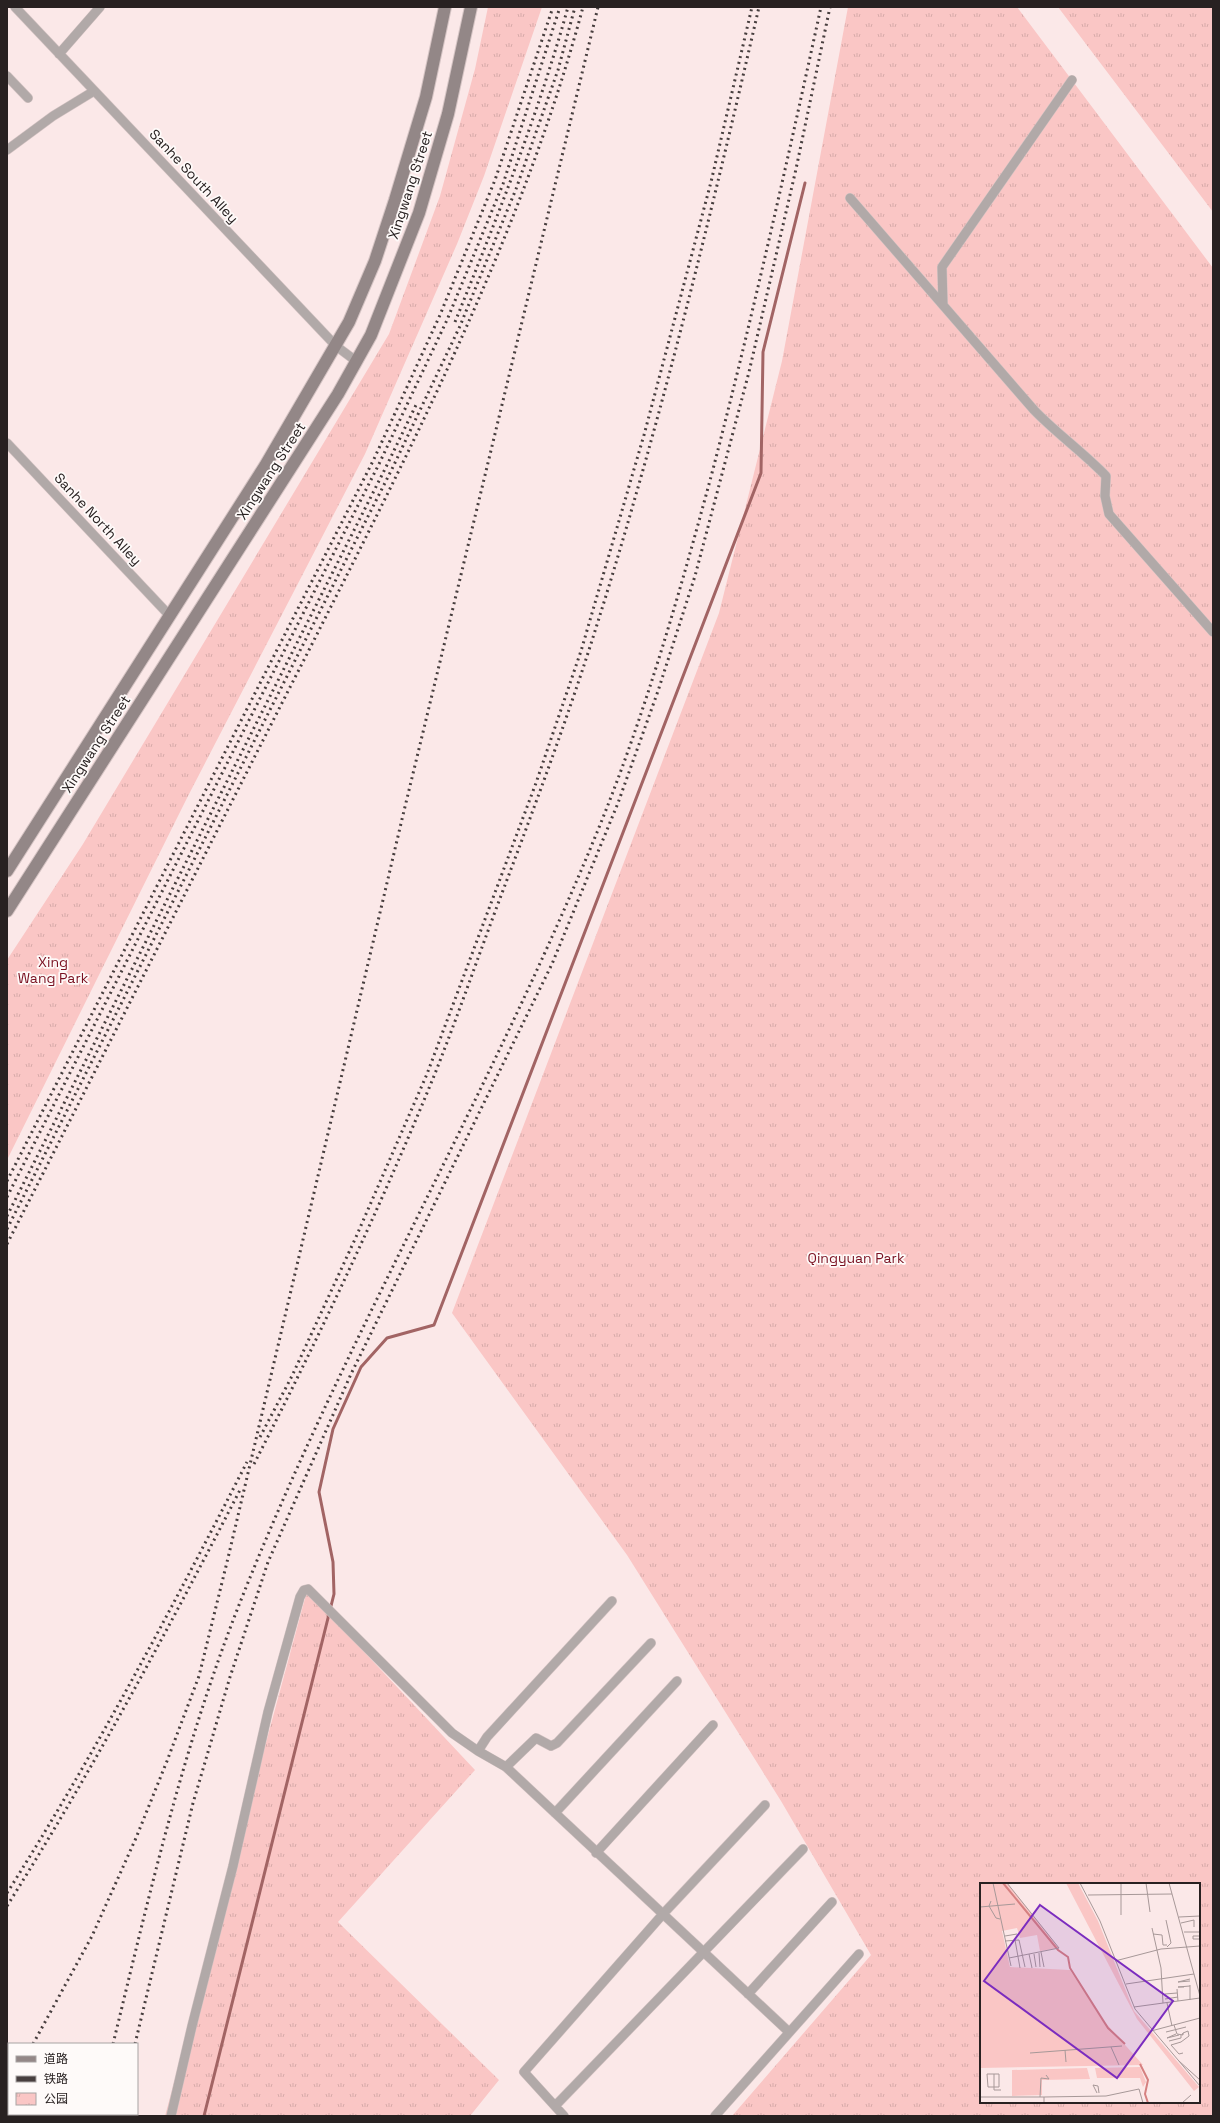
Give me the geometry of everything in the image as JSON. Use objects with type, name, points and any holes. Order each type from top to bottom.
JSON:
[{"type":"main road","name":"Xingwang Street","points":[[7,871],[265,466],[336,346],[376,261],[426,97],[445,7]]},
{"type":"main road","name":"Xingwang Street","points":[[7,911],[338,394],[371,335],[419,213],[448,114],[471,7]]},
{"type":"street","name":"Sanhe South Alley","points":[[14,7],[336,346],[356,361]]},
{"type":"street","points":[[59,54],[100,7]]},
{"type":"street","points":[[7,76],[28,98]]},
{"type":"street","points":[[943,305],[942,266],[1072,80]]},
{"type":"street","points":[[7,150],[52,116],[94,91]]},
{"type":"street","points":[[850,198],[1038,415],[1053,430],[1086,455],[1106,476],[1105,496],[1109,514],[1213,632]]},
{"type":"street","name":"Sanhe North Alley","points":[[7,443],[169,615]]},
{"type":"street","points":[[172,2116],[233,1866],[268,1712],[300,1597],[304,1590],[308,1589],[452,1733],[478,1751],[506,1766],[596,1853],[705,1952],[789,2032]]},
{"type":"street","points":[[478,1751],[487,1737],[612,1601]]},
{"type":"street","points":[[506,1766],[536,1738],[551,1746],[557,1743],[651,1643]]},
{"type":"street","points":[[556,1813],[677,1681]]},
{"type":"street","points":[[596,1853],[713,1725]]},
{"type":"street","points":[[564,2116],[556,2105],[524,2072],[663,1914],[765,1805]]},
{"type":"street","points":[[556,2105],[803,1849]]},
{"type":"street","points":[[748,1994],[832,1902]]},
{"type":"street","points":[[716,2116],[859,1954]]},
{"type":"green space","name":"Xing Wang Park","points":[[488,7],[542,7],[484,176],[457,244],[365,454],[187,798],[7,1160],[7,960],[83,844],[389,334],[440,196],[475,69]]},
{"type":"green space","name":"Qingyuan Park","points":[[848,7],[1017,7],[1213,268],[1213,2116],[732,2116],[871,1955],[781,1801],[627,1555],[452,1313],[719,613],[782,361]]},
{"type":"green space","points":[[1058,7],[1213,7],[1213,212]]},
{"type":"green space","points":[[307,1591],[475,1770],[338,1922],[499,2080],[470,2116],[165,2116]]},
{"type":"waterway","points":[[204,2116],[334,1594],[333,1562],[319,1492],[333,1429],[361,1367],[387,1338],[434,1325],[761,473],[763,352],[805,183]]},
{"type":"railway","points":[[7,1181],[374,459],[440,315],[495,180],[553,7]]},
{"type":"railway","points":[[7,1197],[379,464],[447,320],[503,184],[560,7]]},
{"type":"railway","points":[[455,322],[530,127],[544,87],[568,7]]},
{"type":"railway","points":[[7,1229],[392,469],[460,326],[516,189],[558,70],[575,7]]},
{"type":"railway","points":[[7,1244],[388,494],[426,415],[497,255],[529,174],[558,91],[583,7]]},
{"type":"railway","points":[[34,2043],[92,1936],[136,1838],[199,1676],[403,815],[598,7]]},
{"type":"railway","points":[[260,1437],[292,1376],[356,1237],[427,1074],[536,783],[581,651],[644,435],[711,182],[752,7]]},
{"type":"railway","points":[[254,1464],[348,1272],[434,1076],[567,715],[613,573],[659,413],[721,170],[759,7]]},
{"type":"railway","points":[[113,2043],[168,1822],[201,1713],[239,1605],[280,1506],[325,1408],[513,1022],[558,924],[600,825],[632,739],[675,607],[712,473],[769,241],[821,7]]},
{"type":"railway","points":[[135,2043],[193,1803],[230,1677],[268,1562],[351,1374],[552,964],[618,803],[658,691],[695,576],[749,372],[796,169],[830,7]]},
{"type":"railway","points":[[7,1216],[416,405]]},
{"type":"railway","points":[[7,1893],[40,1841],[102,1734],[247,1462]]},
{"type":"railway","points":[[7,1906],[99,1752],[186,1594],[241,1488]]}]
